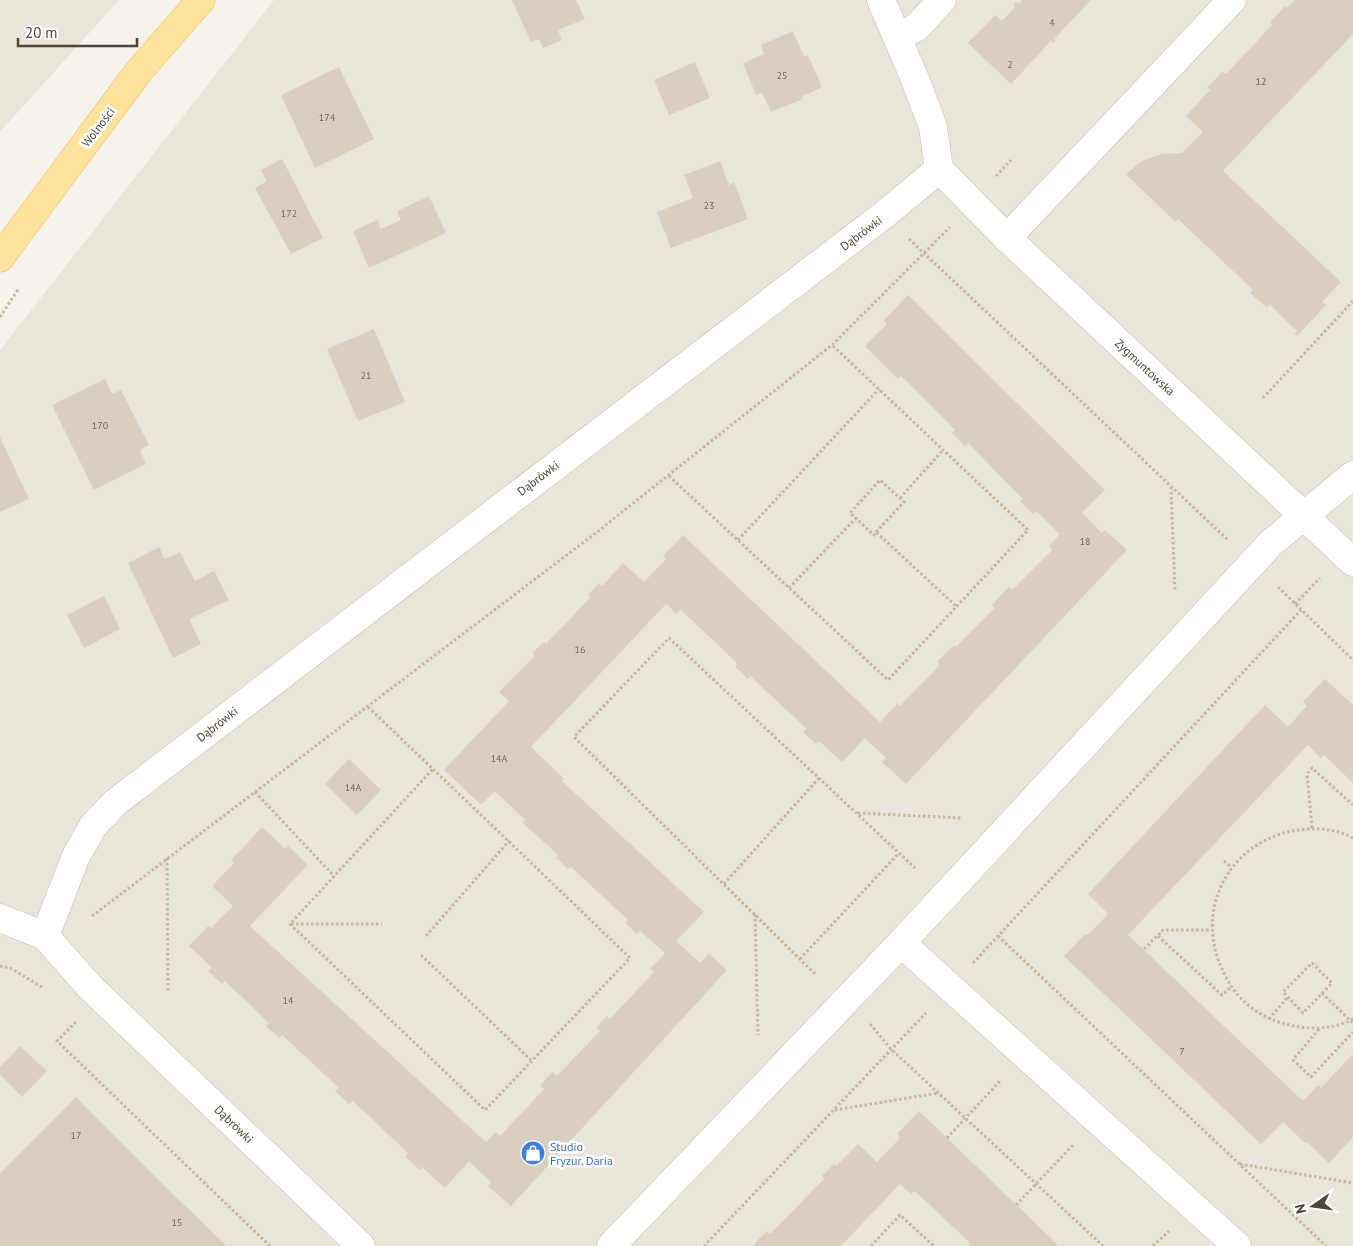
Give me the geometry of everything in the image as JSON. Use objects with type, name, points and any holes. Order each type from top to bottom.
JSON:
[{"type":"main road","name":"Wolności","points":[[0,258],[139,71],[201,0]]},
{"type":"street","points":[[881,0],[934,127],[938,170]]},
{"type":"street","points":[[897,37],[917,27],[942,0]]},
{"type":"street","points":[[1007,238],[1232,0]]},
{"type":"street","name":"Zygmuntowska","points":[[938,170],[1007,238],[1353,562]]},
{"type":"street","name":"Dąbrówki","points":[[45,936],[76,856],[93,826],[116,802],[886,214],[938,170]]},
{"type":"street","points":[[611,1246],[901,944],[1270,543],[1353,475]]},
{"type":"street","name":"Dąbrówki","points":[[0,918],[45,936],[90,987],[361,1246]]},
{"type":"street","points":[[0,937],[45,936]]},
{"type":"street","points":[[901,944],[1237,1246]]},
{"type":"path","points":[[992,181],[1011,160]]},
{"type":"path","points":[[886,214],[924,254],[1232,544]]},
{"type":"path","points":[[91,916],[669,476],[832,345],[956,221]]},
{"type":"path","points":[[1262,398],[1353,301]]},
{"type":"path","points":[[669,476],[888,680],[1028,530],[832,345]]},
{"type":"path","points":[[738,540],[879,389]]},
{"type":"path","points":[[900,498],[943,450]]},
{"type":"path","points":[[880,480],[904,502],[874,535],[856,518],[850,513],[880,480]]},
{"type":"path","points":[[1171,487],[1175,591]]},
{"type":"path","points":[[789,588],[856,518]]},
{"type":"path","points":[[876,532],[957,607]]},
{"type":"path","points":[[1295,604],[1325,573]]},
{"type":"path","points":[[1274,584],[1353,660]]},
{"type":"path","points":[[704,1246],[950,988],[1301,610]]},
{"type":"path","points":[[815,974],[574,737],[670,638],[915,868]]},
{"type":"path","points":[[290,924],[485,1110],[630,958],[368,707]]},
{"type":"path","points":[[1312,828],[1307,774],[1312,768],[1353,806]]},
{"type":"path","points":[[290,924],[433,769]]},
{"type":"path","points":[[724,884],[819,778]]},
{"type":"path","points":[[255,792],[334,876]]},
{"type":"path","points":[[856,813],[962,818]]},
{"type":"path","points":[[1352,1021],[1319,1028],[1293,1027],[1269,1019],[1248,1006],[1231,987],[1217,960],[1211,930],[1216,898],[1231,867],[1252,847],[1281,832],[1312,828],[1343,833],[1353,838]]},
{"type":"path","points":[[426,936],[508,841]]},
{"type":"path","points":[[800,959],[899,853]]},
{"type":"path","points":[[168,858],[168,991]]},
{"type":"path","points":[[1224,861],[1231,867]]},
{"type":"path","points":[[755,914],[758,1035]]},
{"type":"path","points":[[290,924],[382,924]]},
{"type":"path","points":[[1144,950],[1164,930],[1211,930]]},
{"type":"path","points":[[997,936],[1326,1246]]},
{"type":"path","points":[[1158,936],[1222,996],[1231,987]]},
{"type":"path","points":[[421,955],[532,1061]]},
{"type":"path","points":[[1312,963],[1332,983],[1322,993],[1303,1013],[1283,992],[1312,963]]},
{"type":"path","points":[[0,966],[10,968],[45,989]]},
{"type":"path","points":[[1322,993],[1352,1021]]},
{"type":"path","points":[[1269,1019],[1288,997]]},
{"type":"path","points":[[78,1019],[57,1041],[270,1246]]},
{"type":"path","points":[[1319,1028],[1293,1060],[1311,1077],[1353,1032]]},
{"type":"path","points":[[891,1049],[1103,1246]]},
{"type":"path","points":[[947,1138],[1025,1055]]},
{"type":"path","points":[[834,1110],[938,1092]]},
{"type":"path","points":[[1016,1205],[1097,1120]]},
{"type":"path","points":[[1240,1164],[1353,1183]]},
{"type":"path","points":[[871,1246],[900,1215],[934,1246]]},
{"type":"shaded area","points":[[0,0],[119,0],[0,132]]},
{"type":"shaded area","points":[[274,0],[1353,0],[1353,1246],[0,1246],[0,350]]},
{"type":"building","points":[[512,0],[576,0],[585,19],[558,30],[562,40],[543,48],[539,39],[531,42]]},
{"type":"building","points":[[1022,0],[1091,0],[1054,39],[1056,40],[1055,42],[1051,41],[1011,84],[968,43],[995,15],[1002,21],[1015,7],[1013,5],[1016,2],[1018,4]]},
{"type":"building","points":[[1295,0],[1353,0],[1353,34],[1223,171],[1341,282],[1322,302],[1326,305],[1297,336],[1295,334],[1297,331],[1270,305],[1267,308],[1250,293],[1253,290],[1178,219],[1175,222],[1126,174],[1142,161],[1162,154],[1182,153],[1203,132],[1186,116],[1210,90],[1207,88],[1222,72],[1226,74],[1272,25],[1270,22],[1285,6],[1287,8]]},
{"type":"building","points":[[793,31],[804,57],[808,55],[822,87],[801,97],[803,99],[771,112],[762,92],[756,95],[743,63],[764,54],[761,45]]},
{"type":"building","points":[[695,62],[710,98],[669,115],[654,80]]},
{"type":"building","points":[[339,67],[374,139],[315,168],[281,95]]},
{"type":"building","points":[[282,159],[323,238],[291,254],[255,188],[267,181],[261,170]]},
{"type":"building","points":[[720,161],[729,185],[734,182],[748,219],[671,248],[657,212],[693,198],[684,175]]},
{"type":"building","points":[[429,196],[446,233],[369,268],[353,231],[377,220],[381,229],[401,220],[397,211]]},
{"type":"building","points":[[908,295],[1105,490],[1082,513],[1102,533],[1105,530],[1127,550],[906,784],[882,762],[886,758],[865,738],[842,762],[819,741],[816,744],[803,732],[807,729],[750,676],[748,679],[736,667],[737,663],[680,609],[677,614],[666,604],[531,747],[564,779],[562,781],[704,912],[676,941],[700,963],[709,954],[727,970],[511,1206],[488,1186],[491,1182],[469,1161],[445,1188],[422,1167],[420,1170],[405,1157],[408,1153],[353,1101],[349,1104],[335,1091],[339,1088],[282,1035],[279,1038],[266,1026],[269,1023],[225,981],[222,984],[208,971],[212,968],[189,946],[209,925],[211,928],[233,906],[212,886],[234,863],[231,860],[262,827],[285,849],[288,846],[308,865],[250,926],[486,1142],[496,1132],[500,1136],[544,1089],[540,1086],[552,1072],[557,1076],[600,1031],[596,1028],[607,1016],[610,1019],[654,972],[650,969],[665,953],[640,931],[637,934],[625,923],[628,920],[571,867],[568,869],[556,858],[558,855],[522,822],[525,820],[495,791],[481,805],[444,770],[509,701],[499,692],[535,656],[532,653],[544,642],[546,644],[590,598],[588,595],[599,583],[602,586],[623,563],[644,582],[666,559],[663,556],[683,535],[880,722],[898,703],[900,706],[940,665],[937,662],[954,645],[956,647],[995,608],[992,605],[1009,587],[1012,590],[1052,550],[1049,546],[1060,534],[1036,511],[1033,514],[1020,501],[1023,499],[968,443],[965,446],[952,433],[955,430],[901,376],[898,379],[865,346],[887,324],[884,320]]},
{"type":"building","points":[[374,329],[405,402],[358,421],[327,349]]},
{"type":"building","points":[[105,379],[112,394],[121,390],[149,445],[140,450],[146,464],[94,490],[52,405]]},
{"type":"building","points":[[0,437],[29,499],[0,512]]},
{"type":"building","points":[[159,547],[165,559],[180,552],[195,581],[214,571],[229,600],[189,619],[201,644],[173,658],[128,563]]},
{"type":"building","points":[[104,596],[120,629],[84,648],[67,615]]},
{"type":"building","points":[[1325,679],[1353,705],[1353,783],[1324,755],[1321,758],[1308,745],[1128,935],[1303,1101],[1318,1085],[1321,1088],[1353,1054],[1353,1137],[1329,1163],[1283,1122],[1261,1144],[1064,956],[1108,914],[1088,894],[1265,705],[1288,727],[1307,706],[1303,702]]},
{"type":"building","points":[[349,759],[381,790],[357,815],[325,784]]},
{"type":"building","points":[[20,1046],[47,1071],[22,1097],[0,1075],[0,1067]]},
{"type":"building","points":[[76,1097],[227,1246],[0,1246],[0,1173]]},
{"type":"building","points":[[919,1111],[1059,1246],[969,1246],[970,1243],[915,1191],[911,1194],[900,1184],[841,1246],[756,1246],[754,1244],[767,1231],[770,1234],[824,1179],[822,1176],[834,1164],[836,1166],[858,1144],[877,1162],[900,1138],[897,1134]]},
{"type":"place","name":"Studio Fryzur. Daria","points":[[533,1153]]}]
